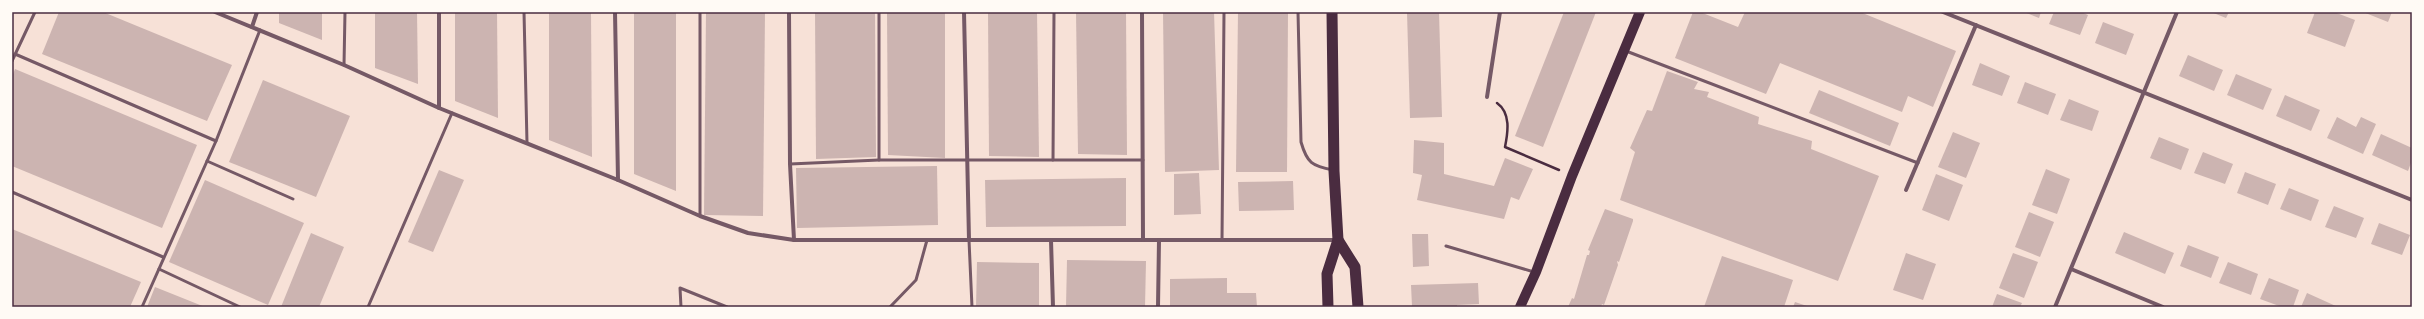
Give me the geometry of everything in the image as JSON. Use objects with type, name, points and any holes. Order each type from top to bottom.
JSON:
[{"type":"highway","points":[[1328,307],[1327,274],[1338,240],[1334,170],[1332,12]]},
{"type":"highway","points":[[1338,240],[1355,267],[1358,307]]},
{"type":"main road","points":[[1520,307],[1536,272],[1572,176],[1640,12]]},
{"type":"street","points":[[215,12],[344,65],[439,108],[618,180],[700,216],[748,233],[794,240],[1338,240]]},
{"type":"street","points":[[252,27],[256,12]]},
{"type":"street","points":[[439,12],[439,108]]},
{"type":"street","points":[[615,12],[618,180]]},
{"type":"street","points":[[789,12],[790,164],[794,240]]},
{"type":"street","points":[[964,12],[966,162],[969,240]]},
{"type":"street","points":[[1142,12],[1143,240]]},
{"type":"street","points":[[1487,97],[1500,12]]},
{"type":"street","points":[[1943,12],[2412,200]]},
{"type":"street","points":[[2056,307],[2177,12]]},
{"type":"street","points":[[1906,190],[1976,25]]},
{"type":"street","points":[[1052,240],[1053,307]]},
{"type":"street","points":[[1158,307],[1159,240]]},
{"type":"street","points":[[2071,269],[2164,307]]},
{"type":"lane","points":[[12,61],[35,12]]},
{"type":"lane","points":[[344,65],[345,12]]},
{"type":"lane","points":[[524,12],[527,143]]},
{"type":"lane","points":[[700,12],[700,216]]},
{"type":"lane","points":[[879,12],[879,160]]},
{"type":"lane","points":[[1053,160],[1054,12]]},
{"type":"lane","points":[[1222,240],[1224,12]]},
{"type":"lane","points":[[1298,12],[1301,142],[1305,156],[1316,166],[1334,170]]},
{"type":"lane","points":[[142,307],[216,141],[260,30]]},
{"type":"lane","points":[[1625,50],[1918,162]]},
{"type":"lane","points":[[15,54],[216,141]]},
{"type":"lane","points":[[368,307],[452,113]]},
{"type":"lane","points":[[790,164],[879,160],[966,162],[1143,160]]},
{"type":"lane","points":[[207,161],[293,199]]},
{"type":"lane","points":[[12,192],[163,257]]},
{"type":"lane","points":[[890,307],[916,280],[927,240]]},
{"type":"lane","points":[[969,240],[972,307]]},
{"type":"lane","points":[[1446,246],[1536,272]]},
{"type":"lane","points":[[159,269],[240,307]]},
{"type":"lane","points":[[681,307],[680,288],[727,307]]},
{"type":"path","points":[[1487,97],[1499,104],[1506,115],[1508,125],[1505,147],[1572,176]]},
{"type":"building","points":[[59,12],[103,12],[232,65],[207,121],[42,54]]},
{"type":"building","points":[[279,12],[322,12],[322,40],[279,23]]},
{"type":"building","points":[[375,12],[417,12],[418,84],[375,68]]},
{"type":"building","points":[[455,12],[497,12],[498,118],[455,101]]},
{"type":"building","points":[[549,12],[591,12],[592,157],[549,140]]},
{"type":"building","points":[[634,12],[676,12],[676,191],[634,174]]},
{"type":"building","points":[[706,12],[765,12],[763,216],[704,215]]},
{"type":"building","points":[[815,12],[875,12],[876,157],[816,159]]},
{"type":"building","points":[[887,12],[945,12],[945,158],[888,155]]},
{"type":"building","points":[[988,12],[1037,12],[1039,157],[989,156]]},
{"type":"building","points":[[1076,12],[1126,12],[1127,155],[1078,154]]},
{"type":"building","points":[[1163,12],[1214,12],[1219,170],[1165,172]]},
{"type":"building","points":[[1238,12],[1288,12],[1287,172],[1236,172]]},
{"type":"building","points":[[1407,12],[1439,12],[1442,117],[1410,118]]},
{"type":"building","points":[[1564,12],[1596,12],[1543,147],[1515,136]]},
{"type":"building","points":[[1693,12],[1700,12],[1738,27],[1745,12],[1860,12],[1956,51],[1933,107],[1908,96],[1902,112],[1780,63],[1766,94],[1675,58]]},
{"type":"building","points":[[2024,12],[2041,12],[2039,18]]},
{"type":"building","points":[[2054,12],[2081,12],[2088,15],[2080,35],[2049,24]]},
{"type":"building","points":[[2211,12],[2229,12],[2226,18]]},
{"type":"building","points":[[2315,12],[2334,12],[2355,20],[2345,47],[2307,33]]},
{"type":"building","points":[[2363,12],[2392,12],[2388,22]]},
{"type":"building","points":[[2103,22],[2134,34],[2126,55],[2095,43]]},
{"type":"building","points":[[2188,55],[2223,70],[2214,91],[2179,76]]},
{"type":"building","points":[[1980,63],[2010,76],[2002,96],[1972,85]]},
{"type":"building","points":[[15,69],[197,145],[162,228],[12,166],[12,77]]},
{"type":"building","points":[[1667,71],[1698,82],[1694,89],[1709,92],[1707,97],[1759,117],[1758,124],[1812,141],[1811,149],[1879,176],[1838,281],[1620,200],[1635,152],[1630,148],[1647,110],[1652,111]]},
{"type":"building","points":[[2236,74],[2272,89],[2263,110],[2227,95]]},
{"type":"building","points":[[263,80],[350,116],[316,197],[229,162]]},
{"type":"building","points":[[2025,82],[2056,94],[2048,115],[2017,103]]},
{"type":"building","points":[[1819,90],[1899,123],[1890,146],[1809,113]]},
{"type":"building","points":[[2285,95],[2320,110],[2311,131],[2276,116]]},
{"type":"building","points":[[2069,99],[2099,111],[2092,131],[2060,120]]},
{"type":"building","points":[[2337,117],[2356,127],[2361,117],[2376,124],[2363,154],[2327,138]]},
{"type":"building","points":[[1953,132],[1980,143],[1966,178],[1938,167]]},
{"type":"building","points":[[2381,134],[2412,148],[2412,160],[2408,171],[2372,155]]},
{"type":"building","points":[[2159,137],[2189,149],[2181,170],[2150,158]]},
{"type":"building","points":[[1414,140],[1444,143],[1444,174],[1494,186],[1505,158],[1533,169],[1519,200],[1511,197],[1504,219],[1417,200],[1422,175],[1413,173]]},
{"type":"building","points":[[2203,152],[2233,164],[2225,184],[2194,173]]},
{"type":"building","points":[[937,166],[938,225],[797,228],[796,168]]},
{"type":"building","points":[[2046,169],[2070,179],[2057,214],[2032,205]]},
{"type":"building","points":[[439,170],[464,180],[433,252],[408,242]]},
{"type":"building","points":[[2245,172],[2276,184],[2268,205],[2237,193]]},
{"type":"building","points":[[1199,173],[1201,214],[1174,215],[1174,174]]},
{"type":"building","points":[[1936,174],[1963,185],[1949,221],[1922,210]]},
{"type":"building","points":[[1126,178],[1126,226],[986,227],[985,180]]},
{"type":"building","points":[[205,180],[304,223],[268,305],[169,262]]},
{"type":"building","points":[[1293,181],[1294,210],[1239,211],[1238,182]]},
{"type":"building","points":[[2289,188],[2319,200],[2311,221],[2280,209]]},
{"type":"building","points":[[2334,206],[2364,218],[2356,238],[2325,227]]},
{"type":"building","points":[[1605,209],[1633,219],[1633,221],[1619,262],[1617,261],[1618,265],[1604,305],[1602,304],[1601,307],[1568,307],[1572,298],[1574,299],[1587,255],[1589,255],[1590,251],[1588,250]]},
{"type":"building","points":[[2029,212],[2054,222],[2040,257],[2015,247]]},
{"type":"building","points":[[2379,223],[2410,235],[2402,255],[2371,244]]},
{"type":"building","points":[[12,229],[141,282],[130,307],[12,307]]},
{"type":"building","points":[[2124,232],[2174,253],[2165,274],[2115,253]]},
{"type":"building","points":[[311,233],[344,247],[319,307],[281,307]]},
{"type":"building","points":[[1412,234],[1428,234],[1429,266],[1413,267]]},
{"type":"building","points":[[2188,245],[2219,257],[2211,278],[2180,266]]},
{"type":"building","points":[[1906,253],[1936,264],[1923,300],[1893,290]]},
{"type":"building","points":[[2013,253],[2038,262],[2024,298],[1999,288]]},
{"type":"building","points":[[1722,256],[1793,280],[1784,307],[1704,307]]},
{"type":"building","points":[[1067,260],[1146,261],[1145,307],[1066,307]]},
{"type":"building","points":[[977,262],[1039,263],[1039,307],[976,307]]},
{"type":"building","points":[[2228,262],[2258,274],[2251,295],[2219,283]]},
{"type":"building","points":[[1227,278],[1227,293],[1256,293],[1257,307],[1170,307],[1170,279]]},
{"type":"building","points":[[2269,278],[2299,290],[2293,307],[2282,307],[2260,299]]},
{"type":"building","points":[[1478,283],[1479,304],[1457,305],[1457,307],[1412,306],[1411,285]]},
{"type":"building","points":[[155,287],[205,307],[147,307]]},
{"type":"building","points":[[2307,293],[2338,307],[2301,307]]},
{"type":"building","points":[[1997,294],[2022,303],[2020,307],[1992,307]]},
{"type":"building","points":[[1795,302],[1810,307],[1793,307]]}]
